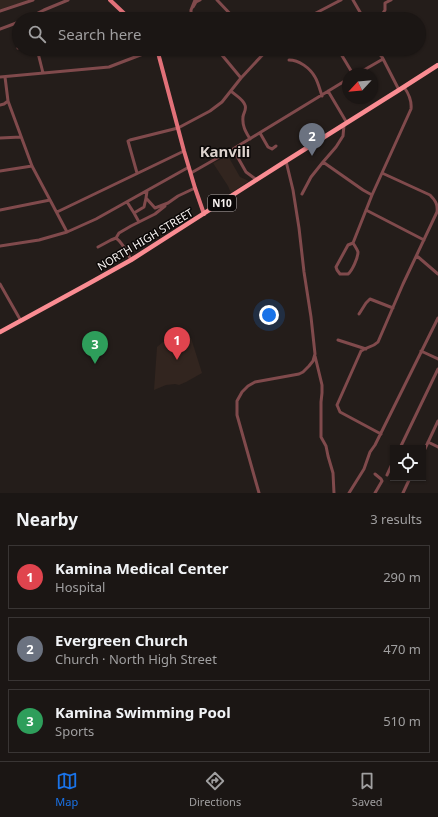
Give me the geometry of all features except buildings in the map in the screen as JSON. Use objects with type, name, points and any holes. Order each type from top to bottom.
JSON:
[{"type":"highway","name":"NORTH HIGH STREET","points":[[0,332],[131,260],[438,65]]},
{"type":"main road","points":[[110,0],[121,12]]},
{"type":"main road","points":[[159,56],[184,151],[204,214]]},
{"type":"street","points":[[0,11],[33,0]]},
{"type":"street","points":[[40,12],[68,0]]},
{"type":"street","points":[[191,10],[195,0]]},
{"type":"street","points":[[191,10],[196,2],[200,0]]},
{"type":"street","points":[[217,0],[228,12]]},
{"type":"street","points":[[318,12],[341,0]]},
{"type":"street","points":[[353,0],[360,12]]},
{"type":"street","points":[[384,12],[385,3],[391,0]]},
{"type":"street","points":[[0,29],[12,25]]},
{"type":"street","points":[[39,56],[43,73]]},
{"type":"street","points":[[0,77],[109,67],[138,56]]},
{"type":"street","points":[[223,56],[242,78]]},
{"type":"street","points":[[137,173],[128,141],[178,128],[210,111],[222,102],[262,56]]},
{"type":"street","points":[[342,56],[349,68]]},
{"type":"street","points":[[366,68],[382,57],[399,90]]},
{"type":"street","points":[[288,60],[294,60],[308,68],[315,77],[322,96]]},
{"type":"street","points":[[5,77],[8,101],[32,166],[67,232]]},
{"type":"street","points":[[191,173],[342,83]]},
{"type":"street","points":[[353,243],[358,251],[358,255],[352,271],[348,274],[340,274],[336,267],[348,245],[353,243],[372,195],[411,109],[412,103],[404,87]]},
{"type":"street","points":[[231,91],[246,106],[246,110],[242,116],[244,130],[250,139]]},
{"type":"street","points":[[302,194],[311,177],[336,147],[343,136],[345,124],[328,91]]},
{"type":"street","points":[[0,106],[8,101]]},
{"type":"street","points":[[260,133],[268,146],[272,149],[276,146]]},
{"type":"street","points":[[0,138],[21,137]]},
{"type":"street","points":[[233,149],[246,172],[257,180]]},
{"type":"street","points":[[57,212],[184,151]]},
{"type":"street","points":[[286,161],[293,190],[315,354],[322,385],[321,437],[326,446],[333,472],[334,493]]},
{"type":"street","points":[[323,162],[372,195]]},
{"type":"street","points":[[0,171],[32,166]]},
{"type":"street","points":[[0,246],[39,240],[67,232],[96,219],[189,167]]},
{"type":"street","points":[[381,434],[340,412],[338,405],[361,351],[366,348],[373,347],[378,342],[438,207],[435,200],[430,195],[382,173]]},
{"type":"street","points":[[98,247],[116,238],[119,233],[155,214],[178,196],[195,188]]},
{"type":"street","points":[[134,213],[144,207],[147,191]]},
{"type":"street","points":[[146,198],[155,208],[168,203]]},
{"type":"street","points":[[0,210],[50,200]]},
{"type":"street","points":[[127,202],[139,222]]},
{"type":"street","points":[[366,210],[424,240]]},
{"type":"street","points":[[116,238],[124,247],[131,260]]},
{"type":"street","points":[[417,256],[438,274]]},
{"type":"street","points":[[0,284],[21,321]]},
{"type":"street","points":[[359,314],[370,299],[393,308]]},
{"type":"street","points":[[349,493],[364,469],[370,452],[376,445],[438,318]]},
{"type":"street","points":[[338,340],[366,348]]},
{"type":"street","points":[[422,351],[438,359]]},
{"type":"street","points":[[259,493],[237,415],[237,402],[242,392],[255,382],[303,372],[313,361],[315,354]]},
{"type":"street","points":[[401,445],[438,369]]},
{"type":"street","points":[[426,446],[438,421]]},
{"type":"street","points":[[428,442],[438,447]]},
{"type":"street","points":[[387,474],[390,468]]},
{"type":"street","points":[[375,474],[382,481],[375,493]]},
{"type":"street","points":[[403,493],[409,481]]},
{"type":"shaded area","points":[[0,0],[30,0],[0,10]]},
{"type":"shaded area","points":[[228,156],[240,177],[249,181],[231,193],[213,163]]},
{"type":"shaded area","points":[[184,337],[191,338],[202,373],[179,385],[166,385],[154,390],[157,347],[163,342],[176,342]]},
{"type":"place","name":"Evergreen Church","points":[[312,156]]},
{"type":"place","name":"Kamina Medical Center","points":[[177,360]]},
{"type":"place","name":"Kamina Swimming Pool","points":[[95,364]]},
{"type":"district","name":"Kanvili","points":[[225,151]]}]
